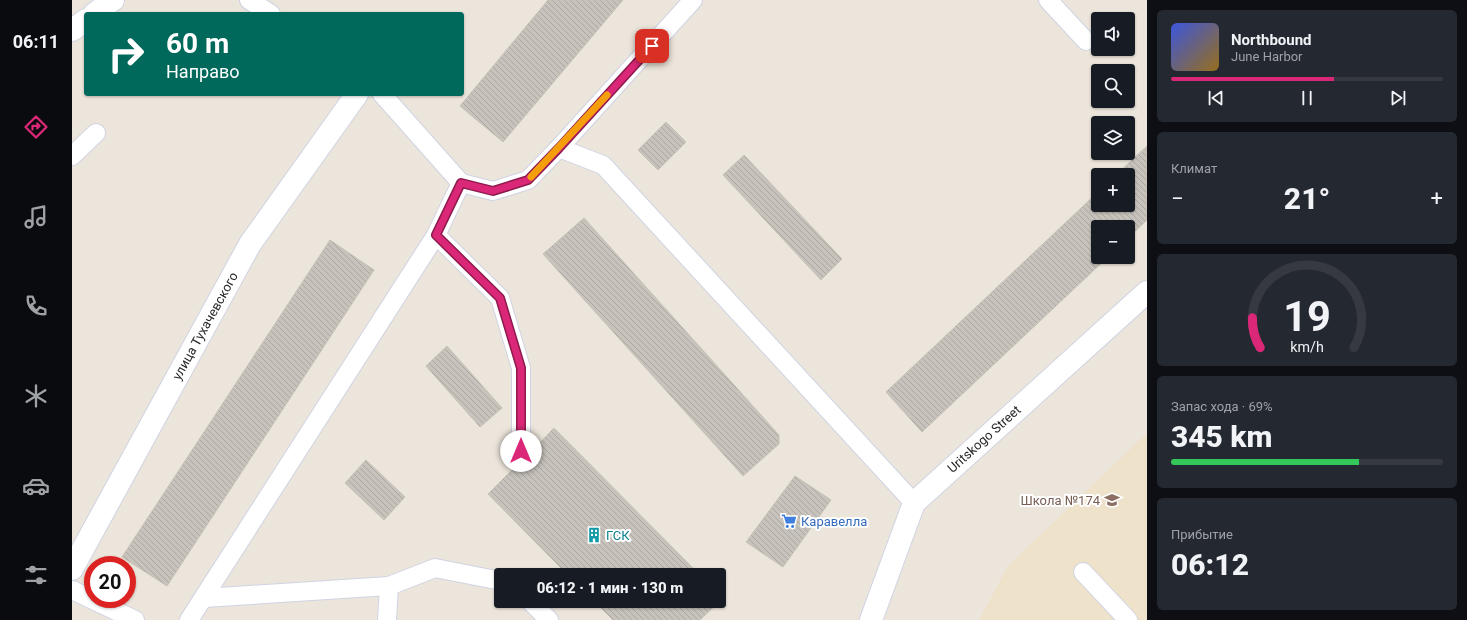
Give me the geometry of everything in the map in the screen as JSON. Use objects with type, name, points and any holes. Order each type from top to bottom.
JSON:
[{"type":"street","points":[[97,12],[113,0]]},
{"type":"street","points":[[72,30],[84,21]]},
{"type":"street","name":"улица Тухачевского","points":[[72,569],[250,244],[356,96]]},
{"type":"street","name":"Uritskogo Street","points":[[871,620],[914,503],[1147,292]]},
{"type":"lane","points":[[250,0],[267,12]]},
{"type":"lane","points":[[384,96],[461,183],[493,191],[528,180],[559,148],[693,0]]},
{"type":"lane","points":[[1048,0],[1086,41]]},
{"type":"lane","points":[[72,156],[96,133]]},
{"type":"lane","points":[[559,148],[603,165],[914,503]]},
{"type":"lane","points":[[189,620],[436,235],[461,183]]},
{"type":"lane","points":[[436,235],[500,298],[521,368],[521,451]]},
{"type":"lane","points":[[204,598],[389,586],[435,568],[494,580]]},
{"type":"lane","points":[[1083,572],[1128,620]]},
{"type":"lane","points":[[387,620],[389,586]]},
{"type":"lane","points":[[72,590],[135,620]]},
{"type":"lane","points":[[537,608],[549,620]]},
{"type":"shaded area","name":"Школа №174","points":[[1147,433],[1147,620],[979,620],[1008,566]]},
{"type":"building","points":[[548,0],[623,0],[503,142],[460,106]]},
{"type":"building","points":[[666,122],[686,142],[658,170],[638,150]]},
{"type":"building","points":[[1147,146],[1147,220],[1135,231],[1135,220],[1091,220],[1091,264],[1101,264],[922,432],[886,392],[1091,199],[1091,212],[1135,212],[1135,168],[1123,168],[1132,160],[1135,160],[1135,157]]},
{"type":"building","points":[[744,155],[842,259],[821,280],[723,175]]},
{"type":"building","points":[[584,218],[779,435],[779,444],[743,476],[543,254]]},
{"type":"building","points":[[330,240],[374,270],[167,586],[136,566],[136,556],[123,556]]},
{"type":"building","points":[[447,346],[502,408],[480,427],[426,366]]},
{"type":"building","name":"ГСК","points":[[554,428],[693,568],[561,568],[488,494],[521,461],[527,460],[532,451]]},
{"type":"building","points":[[366,460],[405,497],[384,520],[345,483]]},
{"type":"building","name":"Каравелла","points":[[795,476],[831,500],[783,567],[746,542]]},
{"type":"building","points":[[601,608],[713,608],[700,620],[613,620]]},
{"type":"slow traffic","points":[[531,177],[607,95]]},
{"type":"place","name":"Школа №174","points":[[1112,500]]},
{"type":"place","name":"Каравелла","points":[[789,521]]},
{"type":"place","name":"ГСК","points":[[594,535]]},
{"type":"route","points":[[521,451],[521,368],[500,298],[436,235],[461,183],[493,191],[528,180],[652,46]]}]
